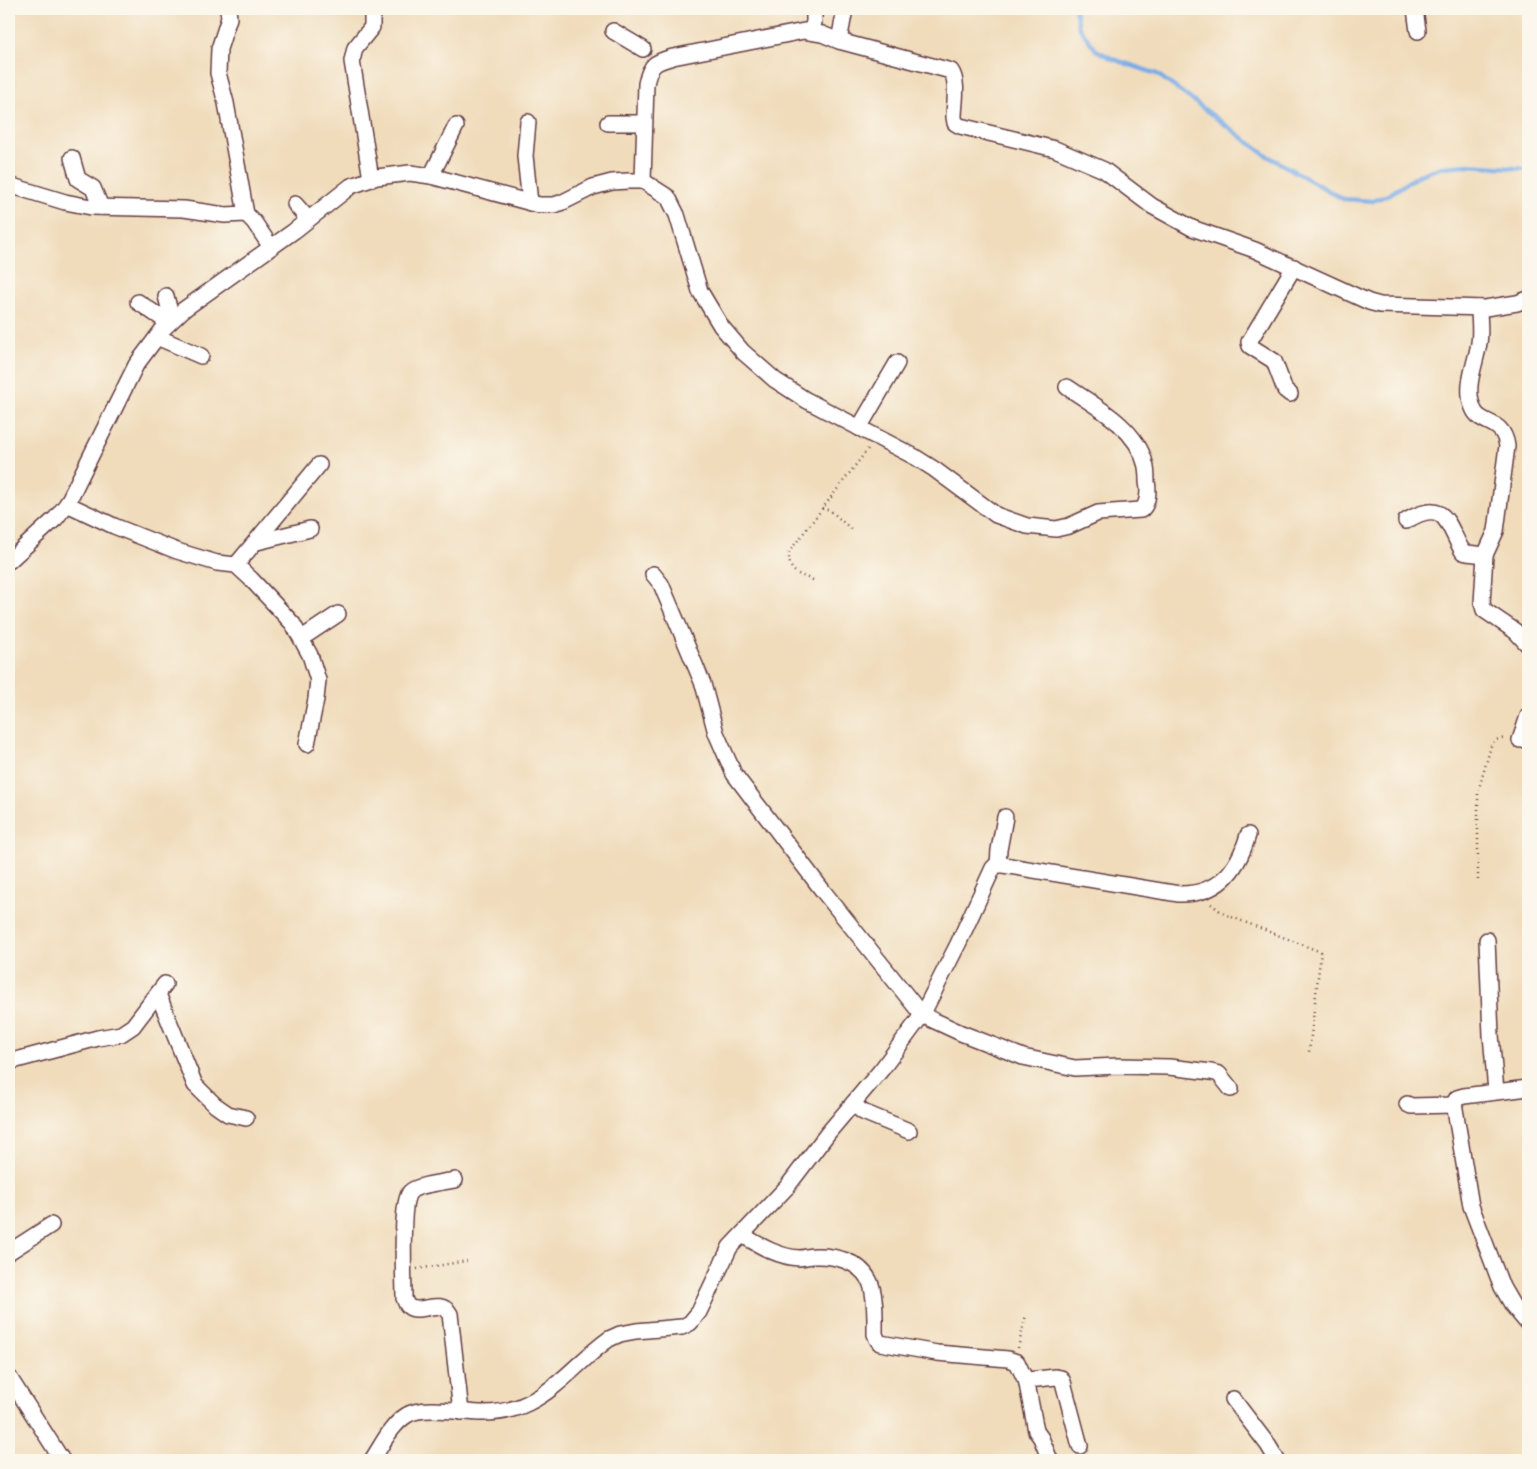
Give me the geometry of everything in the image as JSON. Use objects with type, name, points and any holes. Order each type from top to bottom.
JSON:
[{"type":"street","points":[[228,9],[229,18],[220,43],[218,74],[228,112],[246,214],[254,222],[271,247]]},
{"type":"street","points":[[371,179],[352,60],[356,48],[372,27],[372,9]]},
{"type":"street","points":[[811,32],[814,22],[814,9]]},
{"type":"street","points":[[839,41],[846,9]]},
{"type":"street","points":[[1415,9],[1418,31]]},
{"type":"street","points":[[613,31],[651,56],[804,31],[822,34],[839,41],[951,71],[955,82],[954,117],[956,123],[960,126],[1055,150],[1104,170],[1152,206],[1192,228],[1255,250],[1360,298],[1380,305],[1480,308],[1503,306],[1528,299]]},
{"type":"street","points":[[643,181],[646,84],[648,72],[652,66],[651,56]]},
{"type":"street","points":[[528,122],[525,156],[530,203]]},
{"type":"street","points":[[608,123],[644,123]]},
{"type":"street","points":[[432,176],[456,126]]},
{"type":"street","points":[[72,158],[78,179],[93,188],[101,207]]},
{"type":"street","points":[[9,561],[56,518],[67,504],[136,365],[171,322],[183,310],[271,247],[351,186],[371,179],[410,174],[432,176],[539,205],[554,205],[594,187],[612,182],[643,181],[668,197],[677,215],[700,291],[721,326],[743,352],[776,380],[806,400],[915,457],[996,515],[1012,522],[1041,529],[1056,529],[1069,526],[1098,513],[1141,510],[1145,506],[1148,490],[1145,463],[1138,448],[1128,433],[1104,412],[1067,387]]},
{"type":"street","points":[[9,186],[64,202],[91,207],[184,209],[224,215],[246,214]]},
{"type":"street","points":[[295,204],[308,219]]},
{"type":"street","points":[[1290,394],[1285,390],[1274,361],[1250,346],[1249,342],[1294,267]]},
{"type":"street","points":[[166,296],[171,322]]},
{"type":"street","points":[[138,302],[171,322]]},
{"type":"street","points":[[1480,308],[1480,338],[1471,380],[1471,402],[1473,410],[1479,416],[1502,430],[1507,446],[1496,531],[1485,555],[1482,590],[1484,610],[1515,631],[1528,645]]},
{"type":"street","points":[[157,337],[201,356]]},
{"type":"street","points":[[858,428],[897,363]]},
{"type":"street","points":[[236,565],[319,465]]},
{"type":"street","points":[[67,504],[114,526],[176,551],[217,563],[236,565],[293,624],[310,654],[318,680],[307,744]]},
{"type":"street","points":[[1406,521],[1418,514],[1433,512],[1440,514],[1452,528],[1463,552],[1485,555]]},
{"type":"street","points":[[256,542],[310,529]]},
{"type":"street","points":[[653,574],[661,584],[703,684],[716,733],[734,774],[822,892],[922,1015],[1023,1057],[1075,1068],[1118,1066],[1169,1067],[1211,1072],[1219,1074],[1231,1089]]},
{"type":"street","points":[[302,638],[338,614]]},
{"type":"street","points":[[1520,740],[1528,716]]},
{"type":"street","points":[[998,865],[1005,817]]},
{"type":"street","points":[[372,1460],[395,1425],[408,1413],[436,1410],[500,1412],[528,1403],[548,1391],[609,1339],[620,1334],[676,1328],[690,1323],[699,1312],[725,1255],[787,1186],[882,1069],[922,1015],[958,944],[992,868],[998,865],[1179,894],[1207,891],[1218,884],[1234,869],[1244,851],[1248,836]]},
{"type":"street","points":[[1488,940],[1490,1035],[1496,1091]]},
{"type":"street","points":[[9,1062],[98,1038],[121,1034],[133,1026],[161,989],[195,1085],[221,1110],[228,1114],[246,1118]]},
{"type":"street","points":[[1528,1088],[1457,1098],[1454,1105],[1471,1206],[1502,1287],[1513,1306],[1528,1324]]},
{"type":"street","points":[[853,1104],[863,1112],[909,1131]]},
{"type":"street","points":[[1407,1104],[1411,1106],[1454,1105]]},
{"type":"street","points":[[455,1180],[410,1192],[407,1199],[403,1227],[404,1298],[408,1306],[413,1308],[443,1306],[450,1314],[462,1412]]},
{"type":"street","points":[[9,1252],[51,1225]]},
{"type":"street","points":[[742,1234],[762,1247],[784,1255],[799,1258],[815,1256],[832,1258],[856,1265],[870,1280],[875,1334],[880,1343],[937,1353],[1017,1362],[1026,1379],[1036,1430],[1050,1460]]},
{"type":"street","points":[[9,1377],[62,1460]]},
{"type":"street","points":[[1026,1379],[1061,1378],[1080,1446]]},
{"type":"street","points":[[1232,1399],[1268,1446],[1276,1460]]},
{"type":"path","points":[[813,580],[796,574],[790,566],[789,552],[876,438]]},
{"type":"path","points":[[822,508],[831,511],[852,530]]},
{"type":"path","points":[[1478,880],[1478,792],[1491,746],[1495,740],[1502,738],[1520,740]]},
{"type":"path","points":[[1199,892],[1224,914],[1321,952],[1309,1052]]},
{"type":"path","points":[[404,1271],[468,1261]]},
{"type":"path","points":[[1017,1362],[1020,1338],[1026,1315]]},
{"type":"waterway","points":[[1075,9],[1079,27],[1096,50],[1113,59],[1157,74],[1266,155],[1343,199],[1373,201],[1390,194],[1419,175],[1442,167],[1467,165],[1528,169]]}]
